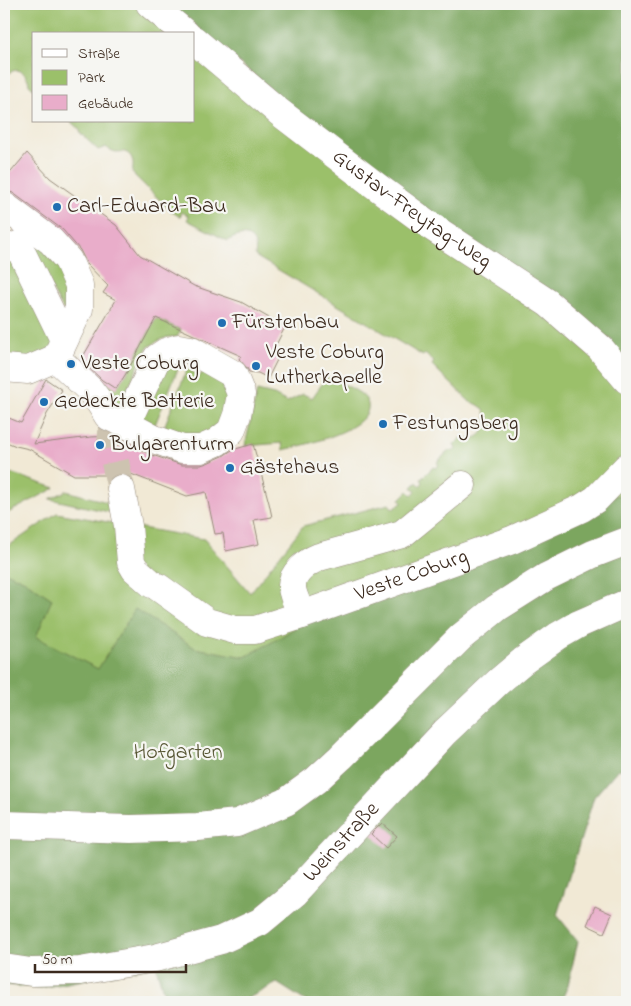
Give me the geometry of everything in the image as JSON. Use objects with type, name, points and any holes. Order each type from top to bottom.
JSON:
[{"type":"street","points":[[150,4],[184,32]]},
{"type":"street","name":"Gustav-Freytag-Weg","points":[[195,41],[279,112],[376,186],[432,227],[548,303],[600,348],[627,380]]},
{"type":"street","points":[[4,206],[50,241],[68,260],[79,284],[79,309],[60,349],[28,370],[4,368]]},
{"type":"street","points":[[18,245],[60,349],[108,416],[154,439],[182,449],[201,448],[217,442],[231,431],[237,415],[241,394],[233,374],[191,350],[179,348],[166,352],[157,358],[128,420]]},
{"type":"street","name":"Veste Coburg","points":[[121,489],[128,526],[130,557],[135,569],[155,586],[207,622],[236,630],[255,630],[512,540],[582,508],[596,499],[627,467]]},
{"type":"street","points":[[302,614],[292,588],[298,572],[310,560],[402,534],[462,486]]},
{"type":"street","points":[[4,825],[132,829],[198,827],[237,823],[286,802],[316,780],[341,757],[461,637],[496,608],[546,577],[593,554],[627,541]]},
{"type":"street","name":"Weinstraße","points":[[4,968],[31,972],[80,970],[155,958],[221,940],[260,922],[296,893],[445,732],[523,661],[558,636],[579,624],[627,603]]},
{"type":"green space","points":[[4,4],[134,4],[168,32],[32,32],[32,87],[25,75],[19,71],[11,72],[4,79]]},
{"type":"green space","points":[[169,4],[627,4],[627,369],[386,186]]},
{"type":"green space","name":"Hofgarten","points":[[195,55],[538,307],[595,357],[627,397],[627,596],[4,959],[4,549],[57,513],[204,539],[250,593],[303,526],[389,504],[393,509],[402,503],[400,499],[408,491],[412,495],[416,492],[412,487],[417,482],[420,486],[423,482],[421,479],[433,467],[435,468],[439,465],[437,462],[450,450],[452,452],[456,449],[454,445],[461,438],[471,439],[477,437],[483,432],[486,424],[486,416],[483,409],[477,404],[470,402],[432,365],[434,362],[425,354],[423,356],[255,256],[255,244],[249,237],[239,236],[228,241],[187,220],[189,216],[182,212],[180,217],[171,211],[132,173],[133,161],[128,153],[114,152],[106,147],[98,150],[79,132],[80,130],[71,122],[195,122]]},
{"type":"green space","points":[[36,238],[67,267],[69,321],[27,242]]},
{"type":"green space","points":[[18,255],[60,348],[4,366],[4,264]]},
{"type":"green space","points":[[156,318],[181,330],[177,337],[168,337],[147,348],[116,413],[78,365],[116,388],[127,372]]},
{"type":"green space","points":[[182,359],[152,432],[134,424],[164,367]]},
{"type":"green space","points":[[187,369],[200,376],[204,370],[216,375],[224,387],[228,399],[220,426],[199,441],[161,435]]},
{"type":"green space","points":[[327,377],[355,390],[364,397],[367,401],[368,411],[361,420],[350,428],[336,434],[305,445],[283,450],[282,443],[245,446],[257,391],[274,395],[287,402],[303,394],[312,398]]},
{"type":"green space","points":[[4,471],[55,488],[4,515]]},
{"type":"green space","points":[[66,491],[111,503],[112,509],[109,512],[50,499]]},
{"type":"green space","points":[[627,494],[627,771],[618,769],[594,797],[557,915],[578,941],[568,985],[561,1002],[307,1002],[277,983],[241,1002],[166,1002],[156,966],[41,988],[4,985],[4,571],[25,581],[52,599],[36,637],[98,669],[135,609],[195,648],[245,657],[304,622],[614,496]]},
{"type":"building","points":[[27,153],[50,178],[116,225],[140,255],[194,286],[241,302],[285,327],[275,347],[277,360],[268,378],[258,373],[249,372],[239,359],[241,356],[156,318],[116,389],[102,380],[81,360],[116,300],[103,293],[108,286],[87,264],[80,250],[63,230],[13,193],[4,190],[4,166],[11,172]]},
{"type":"building","points":[[46,379],[62,390],[47,414],[34,444],[113,436],[149,454],[182,465],[201,465],[232,450],[253,444],[272,517],[254,520],[259,544],[226,551],[223,533],[215,534],[206,492],[187,496],[131,474],[74,475],[29,449],[4,441],[4,416],[21,423]]},
{"type":"building","points":[[382,823],[397,836],[386,848],[371,834]]},
{"type":"building","points":[[595,906],[612,914],[604,933],[587,925]]},
{"type":"tunnel","points":[[121,489],[111,444],[112,433],[128,420]]},
{"type":"place","name":"Carl-Eduard-Bau","points":[[57,207]]},
{"type":"place","name":"Fürstenbau","points":[[222,323]]},
{"type":"place","name":"Veste Coburg","points":[[71,364]]},
{"type":"place","name":"Veste Coburg Lutherkapelle","points":[[256,366]]},
{"type":"place","name":"Gedeckte Batterie","points":[[44,402]]},
{"type":"place","name":"Festungsberg","points":[[383,424]]},
{"type":"place","name":"Bulgarenturm","points":[[100,445]]},
{"type":"place","name":"Gästehaus","points":[[230,468]]}]
